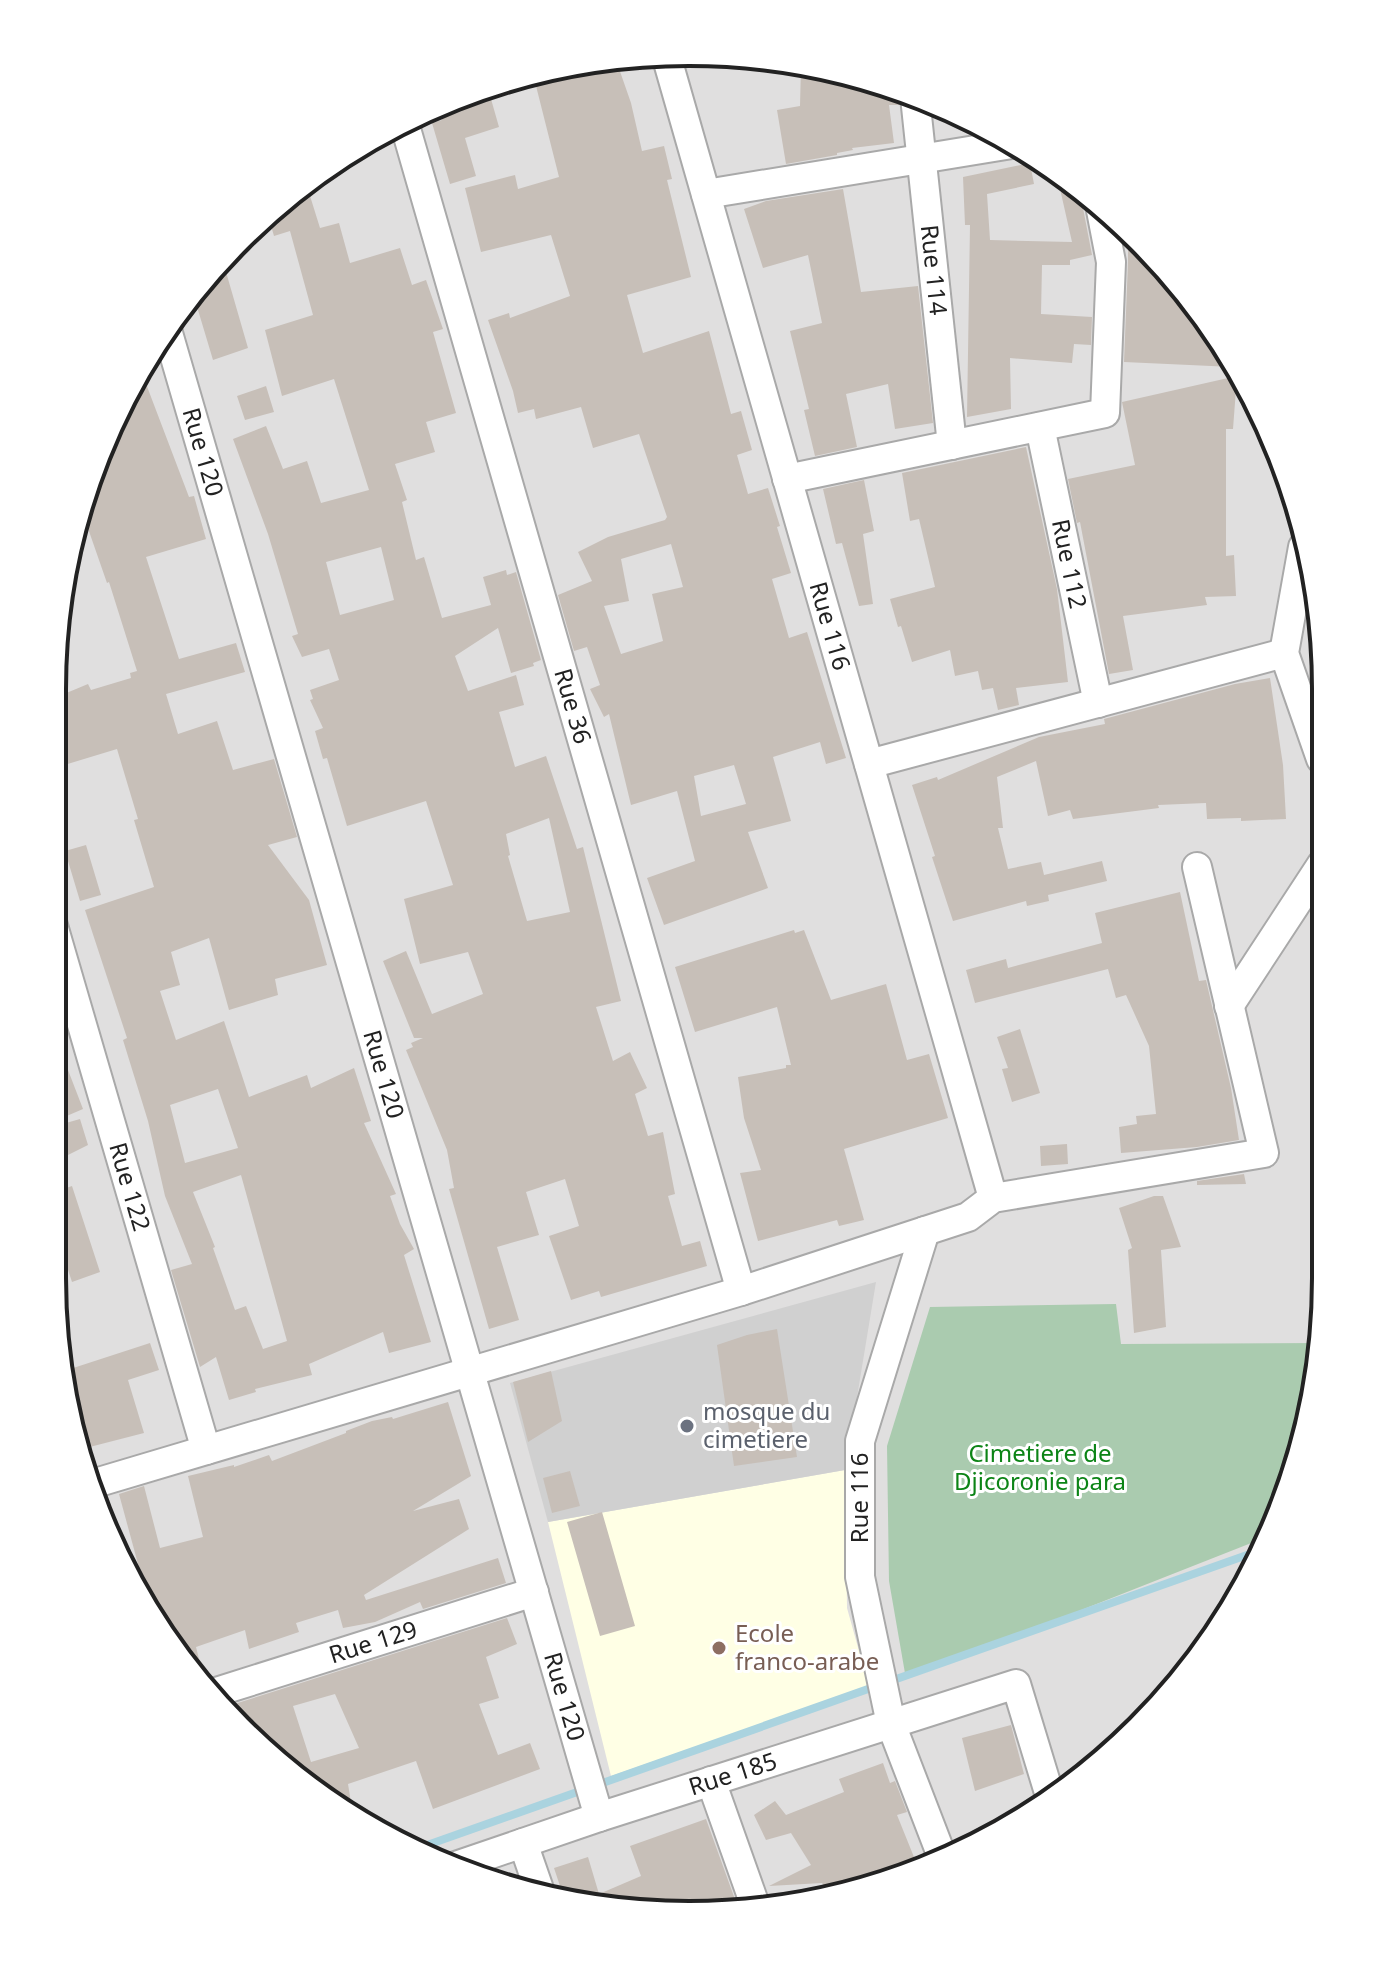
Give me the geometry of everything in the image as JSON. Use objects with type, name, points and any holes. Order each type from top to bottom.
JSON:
[{"type":"street","name":"Rue 116","points":[[669,66],[993,1198]]},
{"type":"street","name":"Rue 114","points":[[916,109],[952,445]]},
{"type":"street","name":"Rue 36","points":[[407,133],[741,1291]]},
{"type":"street","points":[[706,194],[996,147]]},
{"type":"street","points":[[787,479],[1105,413],[1111,262],[1104,224]]},
{"type":"street","name":"Rue 120","points":[[171,343],[599,1817]]},
{"type":"street","name":"Rue 112","points":[[1040,427],[1098,703]]},
{"type":"street","points":[[1300,566],[1284,653],[1312,733]]},
{"type":"street","points":[[869,764],[1284,653]]},
{"type":"street","points":[[100,1482],[741,1291],[968,1217],[993,1198],[1264,1153],[1197,867]]},
{"type":"street","points":[[1229,1006],[1312,879]]},
{"type":"street","name":"Rue 122","points":[[66,970],[206,1450]]},
{"type":"street","name":"Rue 116","points":[[925,1231],[860,1441],[860,1577],[891,1724],[939,1849]]},
{"type":"street","name":"Rue 129","points":[[222,1690],[534,1592]]},
{"type":"street","name":"Rue 185","points":[[470,1861],[1016,1684],[1047,1787]]},
{"type":"street","points":[[711,1781],[752,1898]]},
{"type":"street","points":[[523,1843],[537,1882]]},
{"type":"shaded area","points":[[689,66],[730,67],[811,78],[850,87],[927,113],[965,130],[1035,171],[1130,248],[1207,343],[1248,413],[1279,489],[1300,567],[1311,648],[1312,689],[1312,1278],[1311,1319],[1300,1400],[1291,1439],[1265,1516],[1229,1590],[1207,1624],[1130,1719],[1035,1796],[965,1837],[889,1868],[811,1889],[730,1900],[648,1900],[608,1896],[528,1880],[451,1854],[377,1818],[278,1746],[221,1689],[171,1624],[130,1554],[99,1478],[78,1400],[67,1319],[66,689],[71,608],[87,528],[113,451],[130,413],[171,343],[248,248],[343,171],[413,130],[451,113],[528,87],[567,78],[648,67]]},
{"type":"shaded area","name":"mosque du cimetiere","points":[[876,1282],[845,1470],[548,1522],[510,1383]]},
{"type":"shaded area","name":"Ecole franco-arabe","points":[[845,1470],[847,1608],[869,1687],[611,1776],[548,1522]]},
{"type":"green space","name":"Cimetiere de Djicoronie para","points":[[1116,1304],[1121,1344],[1309,1343],[1291,1439],[1253,1542],[906,1679],[889,1581],[887,1446],[930,1307]]},
{"type":"building","points":[[619,70],[642,151],[664,146],[672,179],[667,180],[691,277],[627,295],[643,353],[709,331],[731,414],[741,411],[752,450],[737,455],[748,494],[768,488],[780,526],[777,527],[791,573],[772,579],[789,638],[807,632],[846,758],[826,764],[820,742],[773,757],[791,821],[748,832],[768,888],[664,925],[647,878],[695,861],[677,791],[631,805],[609,714],[604,717],[590,689],[600,685],[587,647],[574,651],[558,595],[592,581],[578,552],[608,537],[667,517],[639,434],[593,448],[581,407],[536,419],[534,409],[518,413],[488,320],[509,313],[510,318],[570,296],[551,235],[481,252],[465,188],[515,175],[518,189],[559,177],[536,85]],"holes":[[[671,544],[683,587],[652,594],[663,641],[621,654],[604,606],[629,601],[621,559]],[[734,765],[746,804],[701,816],[694,776]]]},
{"type":"building","points":[[801,76],[850,87],[899,103],[889,105],[894,143],[852,148],[837,155],[786,164],[777,110],[800,106]]},
{"type":"building","points":[[491,98],[499,127],[465,138],[476,176],[450,184],[432,123],[442,120],[441,117],[451,113]]},
{"type":"building","points":[[1024,164],[1031,169],[1034,184],[987,194],[990,240],[1072,242],[1060,189],[1083,207],[1092,255],[1070,260],[1070,265],[1042,265],[1041,314],[1092,317],[1091,345],[1074,344],[1072,363],[1010,358],[1011,409],[967,417],[970,225],[965,225],[963,177]]},
{"type":"building","points":[[843,189],[861,292],[918,286],[933,423],[895,429],[888,384],[846,394],[857,447],[815,456],[804,410],[809,409],[790,331],[822,323],[808,255],[763,268],[744,209],[766,201]]},
{"type":"building","points":[[310,195],[320,228],[339,223],[350,263],[400,248],[412,285],[426,280],[443,329],[433,332],[456,413],[426,422],[435,452],[395,464],[407,500],[402,502],[416,560],[424,557],[442,618],[491,605],[483,577],[506,570],[507,575],[516,572],[541,660],[533,663],[534,666],[511,673],[498,628],[455,656],[468,691],[516,675],[524,705],[499,712],[515,767],[546,756],[577,849],[583,847],[621,1001],[596,1007],[613,1061],[630,1052],[647,1088],[635,1094],[648,1136],[663,1132],[675,1194],[668,1196],[682,1246],[700,1241],[707,1266],[601,1297],[599,1291],[571,1300],[549,1236],[579,1226],[565,1179],[526,1192],[539,1235],[497,1247],[519,1320],[489,1329],[449,1189],[454,1188],[447,1150],[406,1050],[413,1047],[411,1043],[423,1038],[414,1038],[383,961],[406,951],[432,1014],[483,994],[468,952],[420,964],[404,899],[453,885],[426,801],[347,826],[327,758],[323,759],[315,731],[323,728],[310,700],[313,699],[310,690],[339,680],[329,649],[302,657],[292,636],[298,634],[268,534],[233,439],[266,426],[283,469],[307,461],[321,503],[369,490],[334,379],[282,396],[265,330],[313,315],[290,231],[274,236],[271,227]],"holes":[[[381,547],[394,600],[340,615],[326,562]],[[549,818],[570,912],[527,921],[508,856],[506,834]]]},
{"type":"building","points":[[1124,243],[1157,278],[1183,310],[1222,366],[1124,362],[1128,247]]},
{"type":"building","points":[[226,272],[248,348],[213,360],[197,307]]},
{"type":"building","points":[[1229,378],[1236,391],[1233,429],[1226,429],[1226,556],[1234,555],[1236,596],[1205,597],[1207,605],[1123,616],[1133,670],[1109,674],[1080,522],[1077,523],[1068,479],[1135,465],[1122,402]]},
{"type":"building","points":[[146,383],[189,497],[194,496],[206,539],[146,557],[179,659],[236,643],[245,672],[166,694],[178,734],[217,721],[233,770],[274,759],[297,837],[268,845],[309,900],[327,965],[275,979],[278,995],[229,1010],[209,938],[171,952],[180,985],[160,991],[176,1040],[224,1021],[249,1097],[307,1075],[311,1088],[354,1068],[371,1121],[364,1123],[396,1194],[390,1196],[400,1224],[414,1249],[404,1255],[431,1342],[389,1353],[383,1332],[309,1364],[312,1375],[255,1389],[256,1392],[229,1400],[216,1357],[200,1367],[171,1270],[192,1264],[165,1196],[148,1121],[123,1040],[127,1038],[85,910],[154,887],[117,749],[66,764],[66,693],[88,684],[91,690],[131,678],[130,673],[137,671],[87,527],[113,451]],"holes":[[[218,1089],[238,1148],[185,1163],[170,1105]],[[241,1175],[287,1341],[263,1349],[246,1306],[235,1310],[193,1192]]]},
{"type":"building","points":[[266,386],[274,412],[245,420],[237,396]]},
{"type":"building","points":[[1026,447],[1057,589],[1068,682],[1016,688],[1019,705],[998,710],[993,688],[982,690],[978,671],[955,676],[950,650],[912,662],[890,599],[935,587],[919,519],[910,521],[902,473]]},
{"type":"building","points":[[864,480],[874,531],[863,534],[873,604],[859,606],[842,543],[836,544],[823,489]]},
{"type":"building","points":[[1270,678],[1283,765],[1286,819],[1207,819],[1206,803],[1158,805],[1159,808],[1073,819],[1070,810],[1048,816],[1036,761],[997,777],[1003,828],[998,828],[1008,869],[1041,862],[1044,875],[1102,861],[1107,881],[1048,895],[1049,901],[1027,906],[1026,901],[953,921],[912,785],[937,777],[938,780],[1039,737],[1105,724],[1104,719],[1235,684]]},
{"type":"building","points":[[86,845],[101,895],[80,901],[66,851]]},
{"type":"building","points":[[1180,892],[1199,981],[1206,980],[1231,1088],[1239,1140],[1121,1153],[1119,1127],[1137,1124],[1136,1116],[1156,1114],[1149,1046],[1126,995],[1116,998],[1108,969],[975,1003],[966,970],[1006,959],[1008,968],[1102,943],[1095,913]]},
{"type":"building","points":[[794,930],[795,933],[804,930],[831,1000],[886,984],[907,1060],[929,1054],[948,1118],[844,1149],[864,1220],[839,1226],[837,1220],[758,1241],[740,1173],[761,1170],[744,1118],[738,1077],[791,1065],[777,1007],[695,1032],[675,967]]},
{"type":"building","points":[[1020,1029],[1040,1093],[1012,1102],[1002,1069],[1008,1068],[997,1037]]},
{"type":"building","points":[[66,1071],[83,1109],[66,1116]]},
{"type":"building","points":[[80,1119],[88,1145],[66,1156],[66,1123]]},
{"type":"building","points":[[1067,1144],[1068,1164],[1041,1166],[1040,1146]]},
{"type":"building","points":[[1244,1174],[1246,1184],[1197,1185],[1197,1181]]},
{"type":"building","points":[[72,1186],[100,1272],[72,1282],[66,1264],[66,1188]]},
{"type":"building","points":[[1163,1196],[1181,1247],[1161,1250],[1166,1327],[1134,1333],[1128,1250],[1132,1248],[1119,1208]]},
{"type":"building","points":[[777,1329],[797,1457],[734,1466],[717,1345]]},
{"type":"building","points":[[150,1343],[159,1370],[128,1380],[144,1433],[89,1447],[73,1368]]},
{"type":"building","points":[[551,1371],[562,1421],[528,1442],[513,1382]]},
{"type":"building","points":[[448,1402],[471,1476],[413,1511],[459,1499],[469,1529],[364,1595],[366,1600],[498,1558],[506,1583],[423,1609],[420,1602],[375,1622],[343,1628],[338,1610],[296,1623],[299,1632],[249,1649],[245,1630],[196,1647],[200,1663],[141,1575],[119,1494],[144,1486],[160,1548],[203,1537],[188,1476],[234,1467],[269,1455],[272,1461],[372,1421],[393,1419]]},
{"type":"building","points":[[570,1471],[580,1506],[552,1513],[543,1478]]},
{"type":"building","points":[[602,1512],[635,1626],[600,1636],[567,1522]]},
{"type":"building","points":[[507,1618],[517,1644],[486,1657],[499,1698],[479,1704],[498,1755],[530,1743],[540,1769],[433,1809],[416,1761],[348,1784],[351,1801],[278,1746],[235,1704]],"holes":[[[335,1694],[359,1748],[311,1762],[293,1706]]]},
{"type":"building","points":[[1011,1725],[1024,1774],[975,1791],[962,1738]]},
{"type":"building","points":[[883,1763],[890,1783],[895,1781],[907,1812],[897,1815],[915,1859],[824,1886],[822,1883],[769,1886],[811,1865],[791,1833],[766,1840],[754,1815],[775,1801],[786,1815],[844,1792],[839,1779]]},
{"type":"building","points":[[706,1819],[735,1899],[648,1900],[608,1896],[560,1888],[554,1868],[588,1857],[599,1894],[641,1876],[630,1846]]},
{"type":"waterway","points":[[429,1844],[1248,1555]]},
{"type":"place","name":"mosque du cimetiere","points":[[687,1426]]},
{"type":"place","name":"Ecole franco-arabe","points":[[719,1648]]}]
